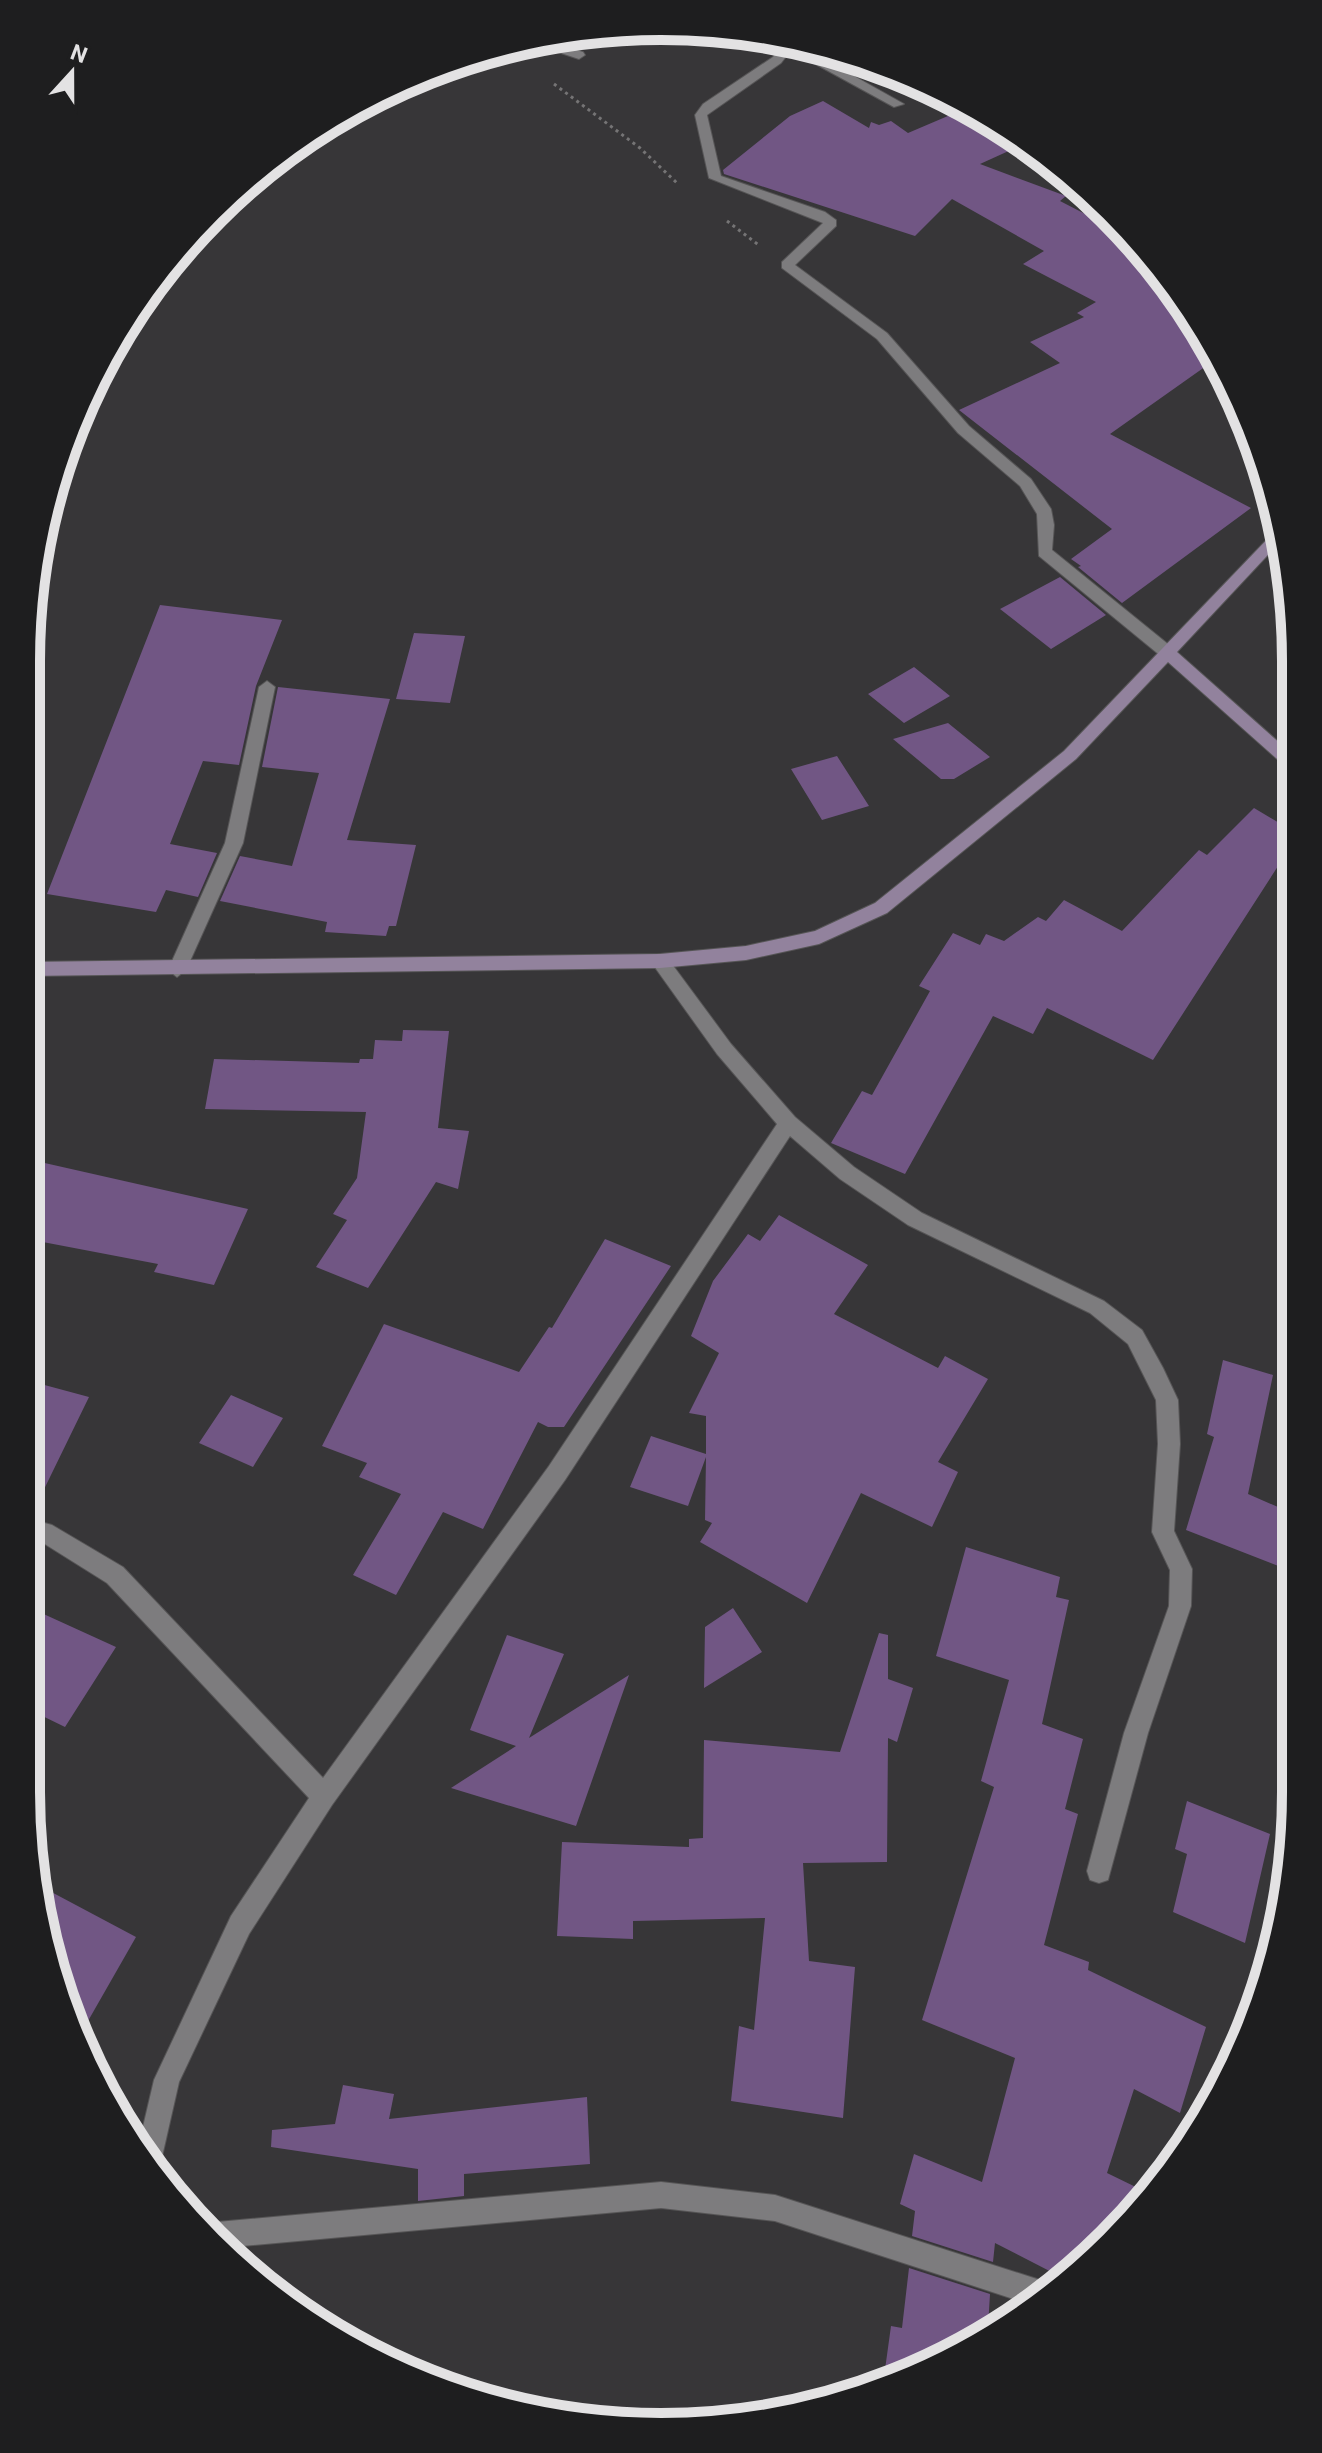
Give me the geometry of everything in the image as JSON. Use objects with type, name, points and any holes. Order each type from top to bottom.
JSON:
[{"type":"street","points":[[558,49],[579,55]]},
{"type":"street","points":[[783,52],[777,60],[707,107],[701,115],[715,178],[820,215],[831,223],[787,265],[842,303],[893,347],[939,396],[953,418],[1025,483],[1042,509],[1047,531],[1044,552],[1168,653],[1282,754]]},
{"type":"street","points":[[819,60],[898,104]]},
{"type":"street","points":[[40,969],[177,970],[660,961],[746,953],[819,937],[881,908],[1070,755],[1271,543]]},
{"type":"street","points":[[177,970],[234,843],[267,687]]},
{"type":"street","points":[[660,961],[724,1049],[788,1123],[847,1173],[915,1219],[1097,1307],[1135,1337],[1167,1400],[1169,1444],[1163,1532],[1181,1569],[1180,1606],[1136,1733],[1099,1871]]},
{"type":"street","points":[[151,2146],[167,2080],[240,1925],[324,1797],[557,1473],[788,1123]]},
{"type":"street","points":[[40,1531],[115,1575],[324,1797]]},
{"type":"street","points":[[225,2234],[661,2195],[775,2208],[1031,2291]]},
{"type":"path","points":[[552,83],[640,148],[680,186]]},
{"type":"path","points":[[716,212],[787,265]]},
{"type":"building","points":[[823,101],[869,128],[871,122],[879,125],[891,121],[908,133],[954,113],[1012,149],[980,164],[1066,196],[1060,201],[1099,221],[1154,283],[1207,365],[1110,434],[1251,508],[1122,603],[1078,567],[1081,566],[1071,559],[1112,529],[959,410],[1060,363],[1030,342],[1084,317],[1077,313],[1096,302],[1023,264],[1044,251],[952,199],[915,236],[724,174],[723,170],[790,116]]},
{"type":"building","points":[[1060,577],[1106,615],[1051,649],[1000,609]]},
{"type":"building","points":[[160,605],[282,620],[256,686],[239,765],[203,761],[170,844],[217,853],[198,897],[166,890],[156,912],[47,894]]},
{"type":"building","points":[[414,633],[465,636],[450,703],[396,699]]},
{"type":"building","points":[[914,667],[950,696],[904,723],[868,694]]},
{"type":"building","points":[[278,687],[390,699],[347,840],[416,845],[396,926],[389,926],[386,936],[325,932],[327,922],[220,901],[240,856],[292,866],[319,773],[262,767]]},
{"type":"building","points":[[948,723],[990,757],[954,779],[941,779],[893,739]]},
{"type":"building","points":[[837,756],[869,806],[822,820],[791,769]]},
{"type":"building","points":[[1254,808],[1282,825],[1282,860],[1153,1060],[1047,1008],[1033,1034],[993,1016],[905,1174],[831,1143],[862,1091],[872,1095],[930,991],[919,986],[953,933],[980,945],[986,934],[1004,941],[1038,917],[1046,921],[1064,900],[1122,931],[1199,850],[1207,855]]},
{"type":"building","points":[[403,1030],[449,1031],[438,1128],[469,1131],[458,1189],[436,1182],[368,1288],[316,1267],[347,1220],[333,1214],[357,1178],[366,1112],[205,1109],[214,1059],[359,1063],[360,1059],[373,1059],[375,1040],[402,1041]]},
{"type":"building","points":[[40,1162],[248,1209],[214,1285],[154,1272],[158,1264],[40,1241]]},
{"type":"building","points":[[779,1215],[868,1265],[834,1314],[938,1368],[945,1356],[988,1379],[938,1462],[958,1472],[932,1527],[861,1493],[807,1603],[700,1542],[712,1523],[705,1520],[706,1457],[688,1506],[630,1487],[651,1436],[706,1454],[706,1416],[689,1413],[719,1353],[691,1336],[713,1281],[748,1234],[760,1241]]},
{"type":"building","points":[[605,1239],[671,1266],[564,1427],[548,1427],[538,1422],[483,1529],[443,1512],[396,1595],[353,1575],[401,1494],[359,1477],[367,1463],[322,1446],[384,1324],[519,1372],[549,1327],[552,1328]]},
{"type":"building","points":[[1223,1360],[1273,1375],[1248,1494],[1282,1509],[1282,1567],[1186,1530],[1214,1437],[1207,1434]]},
{"type":"building","points":[[40,1384],[89,1397],[40,1498]]},
{"type":"building","points":[[231,1395],[283,1418],[253,1467],[199,1443]]},
{"type":"building","points":[[966,1547],[1060,1577],[1056,1597],[1069,1600],[1042,1724],[1083,1739],[1065,1809],[1078,1814],[1044,1945],[1089,1962],[1088,1970],[1206,2027],[1180,2113],[1134,2089],[1107,2173],[1139,2188],[1100,2231],[1053,2273],[995,2243],[993,2262],[912,2236],[915,2211],[900,2204],[914,2154],[982,2182],[1015,2058],[922,2020],[994,1787],[981,1781],[1009,1680],[936,1656]]},
{"type":"building","points":[[733,1608],[762,1652],[704,1688],[705,1627]]},
{"type":"building","points":[[40,1612],[116,1647],[65,1727],[40,1715]]},
{"type":"building","points":[[879,1633],[888,1635],[888,1679],[913,1688],[897,1742],[888,1738],[887,1862],[803,1863],[809,1961],[855,1967],[843,2118],[731,2101],[739,2026],[754,2030],[765,1918],[633,1921],[633,1939],[557,1936],[562,1842],[689,1847],[689,1839],[703,1838],[704,1740],[840,1752]]},
{"type":"building","points":[[507,1635],[564,1654],[529,1738],[629,1675],[576,1826],[451,1788],[516,1746],[470,1730]]},
{"type":"building","points":[[1187,1801],[1270,1834],[1245,1943],[1173,1912],[1187,1854],[1175,1849]]},
{"type":"building","points":[[48,1890],[136,1937],[85,2026],[61,1953]]},
{"type":"building","points":[[343,2085],[394,2094],[389,2119],[587,2097],[590,2164],[464,2174],[464,2196],[418,2201],[418,2169],[271,2147],[272,2130],[335,2124]]},
{"type":"building","points":[[909,2268],[990,2294],[988,2319],[936,2349],[885,2371],[891,2326],[902,2328]]}]
